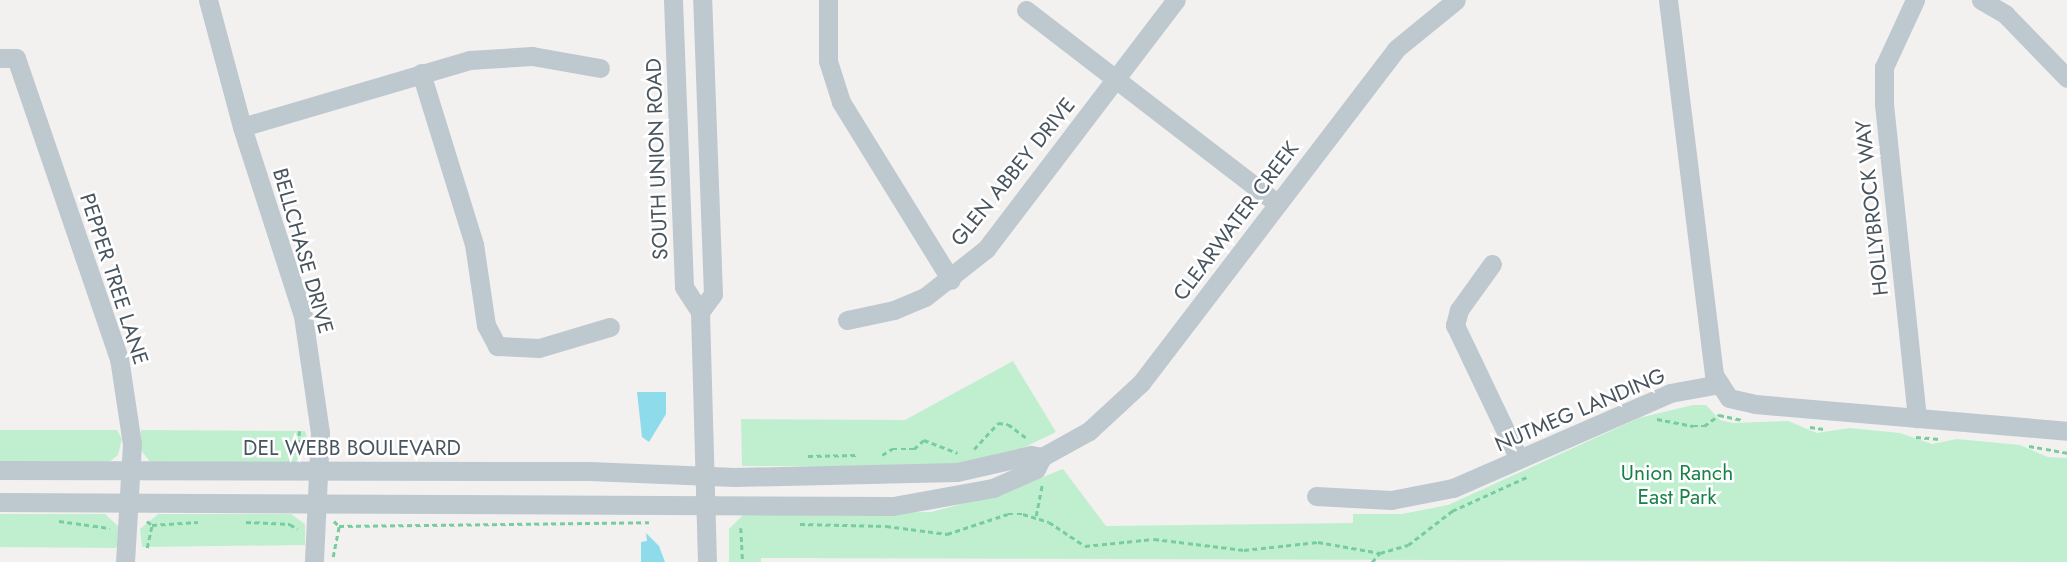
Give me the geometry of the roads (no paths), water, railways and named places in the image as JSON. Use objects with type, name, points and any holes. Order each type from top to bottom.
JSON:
[{"type":"street","name":"BELLCHASE DRIVE","points":[[208,0],[242,127],[303,316],[320,433],[314,562]]},
{"type":"street","name":"SOUTH UNION ROAD","points":[[673,0],[684,287],[700,312],[707,562]]},
{"type":"street","name":"SOUTH UNION ROAD","points":[[700,312],[713,294],[702,0]]},
{"type":"street","points":[[828,0],[828,61],[841,102],[951,280]]},
{"type":"street","name":"GLEN ABBEY DRIVE","points":[[847,320],[894,310],[951,280],[1003,228],[1175,0]]},
{"type":"street","name":"CLEARWATER CREEK","points":[[705,476],[957,472],[1031,455],[1089,431],[1140,383],[1396,48],[1456,0]]},
{"type":"street","points":[[1668,0],[1714,375],[1729,398],[1915,427],[2067,430]]},
{"type":"street","name":"HOLLYBROCK WAY","points":[[1915,0],[1884,67],[1884,104],[1915,427]]},
{"type":"street","points":[[1981,0],[2005,14],[2067,78]]},
{"type":"street","points":[[1026,10],[1278,204]]},
{"type":"street","points":[[242,127],[469,60],[532,57],[600,68]]},
{"type":"street","name":"PEPPER TREE LANE","points":[[8,58],[120,358],[132,444],[131,504],[125,562]]},
{"type":"street","points":[[421,73],[474,244],[486,325],[497,346],[539,348],[610,327]]},
{"type":"street","points":[[1492,264],[1459,310],[1455,325],[1519,459]]},
{"type":"street","name":"NUTMEG LANDING","points":[[1316,496],[1391,500],[1424,496],[1519,459],[1670,393],[1720,384]]},
{"type":"street","name":"CLEARWATER CREEK","points":[[704,504],[893,506],[993,488],[1036,469],[1038,450]]},
{"type":"street","name":"DEL WEBB BOULEVARD","points":[[0,470],[705,476]]},
{"type":"street","points":[[0,502],[704,504]]},
{"type":"water","points":[[637,392],[666,392],[666,414],[649,442],[642,437]]},
{"type":"water","points":[[646,533],[659,546],[665,562],[641,562],[641,542],[647,541]]},
{"type":"park label","name":"Union Ranch East Park","points":[[1677,485]]}]
